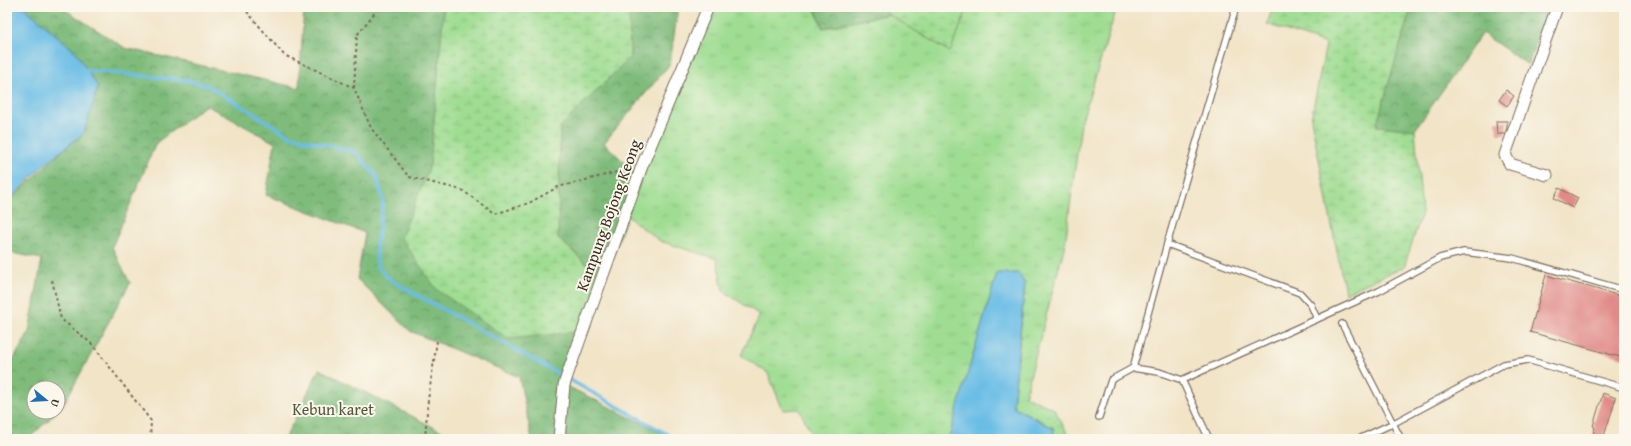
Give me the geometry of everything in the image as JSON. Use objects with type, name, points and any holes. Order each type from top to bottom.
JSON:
[{"type":"street","name":"Kampung Bojong Keong","points":[[559,439],[564,385],[569,370],[642,166],[708,7]]},
{"type":"street","points":[[1547,175],[1510,164],[1504,155],[1557,7]]},
{"type":"lane","points":[[1133,368],[1167,244],[1236,7]]},
{"type":"lane","points":[[1167,244],[1300,293],[1311,305],[1317,319]]},
{"type":"lane","points":[[1098,417],[1111,380],[1133,368],[1159,372],[1182,380],[1361,299],[1440,258],[1464,252],[1512,258],[1624,290]]},
{"type":"lane","points":[[1342,324],[1402,439]]},
{"type":"lane","points":[[1359,439],[1394,423],[1504,364],[1528,360],[1624,388]]},
{"type":"lane","points":[[1182,380],[1209,439]]},
{"type":"path","points":[[243,7],[284,55],[354,88]]},
{"type":"path","points":[[378,7],[357,35],[354,88],[371,128],[409,177],[462,190],[495,214],[529,203],[558,187],[642,166]]},
{"type":"path","points":[[52,280],[61,319],[92,344],[151,421],[150,439]]},
{"type":"path","points":[[426,439],[428,400],[437,341]]},
{"type":"green space","points":[[24,7],[65,7],[64,9],[125,48],[299,88],[304,7],[444,7],[430,166],[401,238],[584,331],[565,385],[674,439],[532,439],[519,377],[410,331],[357,279],[365,233],[266,195],[275,143],[206,105],[156,143],[112,247],[130,283],[66,400],[66,380],[26,380],[26,420],[48,420],[28,439],[7,439],[7,371],[29,332],[42,259],[7,252],[7,203],[54,158],[84,133],[76,52]]},
{"type":"green space","points":[[444,7],[629,7],[630,57],[560,127],[558,238],[604,280],[584,331],[509,339],[437,290],[401,238],[430,166]]},
{"type":"green space","points":[[629,7],[678,7],[670,64],[604,143],[641,178],[604,280],[558,238],[560,127],[630,57]]},
{"type":"green space","points":[[711,7],[814,7],[823,28],[888,14],[950,52],[968,7],[1117,7],[1081,123],[1065,244],[1025,396],[1054,409],[1068,434],[1067,439],[1053,439],[1054,428],[1013,406],[1025,284],[997,273],[949,438],[812,439],[812,434],[799,409],[783,410],[768,373],[741,355],[760,315],[723,291],[717,259],[660,241],[627,216]]},
{"type":"green space","points":[[814,7],[886,7],[888,14],[823,28]]},
{"type":"green space","points":[[886,7],[968,7],[950,52],[888,14]]},
{"type":"green space","points":[[1273,7],[1411,7],[1376,126],[1415,130],[1422,213],[1404,267],[1345,293],[1311,119],[1326,44],[1267,24]]},
{"type":"green space","points":[[1411,7],[1441,7],[1449,11],[1451,7],[1549,7],[1528,65],[1482,33],[1415,130],[1376,126]]},
{"type":"green space","name":"Kebun karet","points":[[319,369],[457,439],[285,439]]},
{"type":"water","points":[[7,7],[24,7],[76,52],[98,87],[84,133],[44,165],[7,202]]},
{"type":"water","points":[[997,273],[1019,273],[1025,284],[1013,406],[1054,429],[1053,439],[1025,439],[1014,435],[1009,439],[928,439],[949,437]]},
{"type":"building","points":[[1506,90],[1514,96],[1507,106],[1499,100]]},
{"type":"building","points":[[1496,121],[1507,121],[1505,134],[1497,134]]},
{"type":"building","points":[[1559,188],[1578,198],[1573,208],[1554,198]]},
{"type":"building","points":[[1546,275],[1624,297],[1624,358],[1530,332]]},
{"type":"building","points":[[1603,393],[1616,398],[1603,439],[1592,439],[1595,427],[1593,426]]},
{"type":"waterway","points":[[83,70],[186,80],[209,86],[290,136],[356,152],[377,177],[383,201],[376,248],[377,267],[392,281],[676,439]]}]
